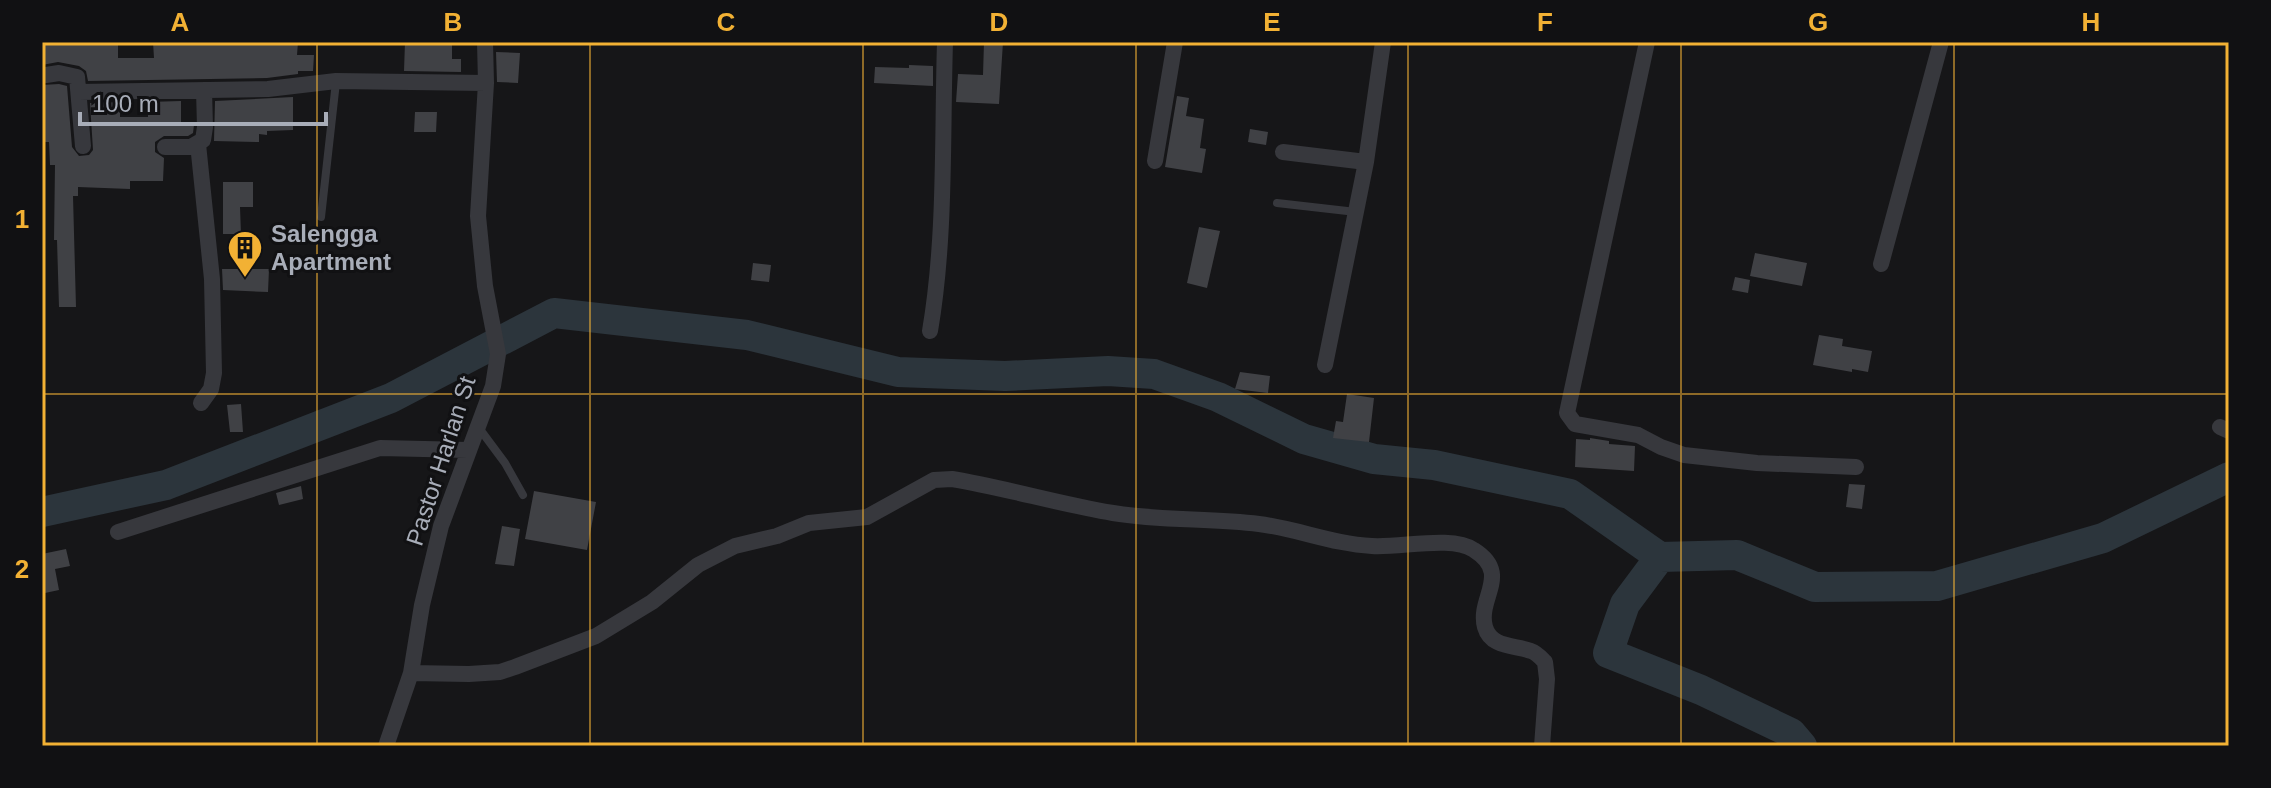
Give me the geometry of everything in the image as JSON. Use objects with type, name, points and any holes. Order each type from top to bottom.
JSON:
[{"type":"street","name":"Pastor Harlan St","points":[[386,746],[411,673],[422,605],[441,526],[493,386],[498,354],[485,286],[478,216],[486,83],[485,42]]},
{"type":"street","points":[[930,331],[941,214],[945,42]]},
{"type":"street","points":[[1155,161],[1175,42]]},
{"type":"street","points":[[1325,365],[1366,162],[1383,42]]},
{"type":"street","points":[[1647,42],[1567,413],[1569,419],[1575,424],[1638,435],[1684,455],[1757,463],[1856,467]]},
{"type":"street","points":[[1881,264],[1941,42]]},
{"type":"street","points":[[46,75],[76,75],[83,146]]},
{"type":"street","points":[[79,92],[268,89],[336,81],[486,83]]},
{"type":"street","points":[[165,147],[198,144],[203,140],[204,90]]},
{"type":"street","points":[[198,144],[212,279],[214,373],[211,389],[201,403]]},
{"type":"street","points":[[1283,152],[1366,162]]},
{"type":"street","points":[[118,532],[380,448],[468,450]]},
{"type":"street","points":[[411,673],[469,674],[500,672],[515,667],[596,636],[652,602],[698,565],[735,546],[777,536],[809,523],[867,517],[934,480],[952,479],[1115,513],[1261,524],[1345,544],[1394,547],[1456,543],[1472,548],[1491,568],[1493,579],[1485,627],[1491,637],[1502,645],[1531,651],[1545,662],[1547,679],[1542,746]]},
{"type":"lane","points":[[321,217],[336,81]]},
{"type":"lane","points":[[1277,203],[1356,212]]},
{"type":"lane","points":[[478,427],[505,463],[523,495]]},
{"type":"building","points":[[42,42],[118,45],[118,58],[154,58],[153,42],[298,42],[297,55],[314,55],[313,71],[267,78],[88,81],[86,71],[79,66],[58,62],[42,65]]},
{"type":"building","points":[[405,42],[452,42],[452,59],[461,59],[461,72],[404,71]]},
{"type":"building","points":[[984,42],[1003,42],[999,104],[956,102],[958,74],[983,75]]},
{"type":"building","points":[[496,52],[520,53],[518,83],[497,82]]},
{"type":"building","points":[[909,65],[933,66],[933,86],[874,83],[875,67],[909,68]]},
{"type":"building","points":[[42,85],[67,86],[72,147],[79,156],[89,155],[93,150],[90,103],[120,102],[120,117],[148,117],[148,102],[181,101],[181,125],[194,125],[193,133],[188,136],[164,136],[155,142],[155,152],[164,158],[163,181],[130,181],[130,189],[78,187],[78,196],[73,196],[76,307],[59,307],[57,240],[54,240],[55,165],[50,165],[49,142],[42,142]]},
{"type":"building","points":[[1177,96],[1189,98],[1186,116],[1204,119],[1200,148],[1206,149],[1202,173],[1165,167]]},
{"type":"building","points":[[293,97],[293,130],[267,131],[267,135],[259,134],[259,142],[214,141],[215,101]]},
{"type":"building","points":[[415,112],[437,112],[436,132],[414,132]]},
{"type":"building","points":[[1250,129],[1268,132],[1266,145],[1248,142]]},
{"type":"building","points":[[223,182],[253,182],[253,207],[240,207],[241,234],[223,234]]},
{"type":"building","points":[[1199,227],[1220,231],[1207,288],[1187,283]]},
{"type":"building","points":[[1755,253],[1807,263],[1802,286],[1750,276]]},
{"type":"building","points":[[753,263],[771,265],[769,282],[751,280]]},
{"type":"building","name":"Salengga Apartment","points":[[222,269],[269,269],[268,292],[223,290]]},
{"type":"building","points":[[1735,277],[1750,280],[1748,293],[1732,290]]},
{"type":"building","points":[[1819,335],[1843,339],[1842,346],[1872,351],[1868,372],[1813,365]]},
{"type":"building","points":[[1240,372],[1270,376],[1268,393],[1235,389]]},
{"type":"building","points":[[1347,394],[1374,398],[1369,442],[1333,438],[1336,421],[1343,422]]},
{"type":"building","points":[[241,404],[243,432],[230,432],[227,405]]},
{"type":"building","points":[[1576,439],[1609,441],[1609,444],[1635,446],[1634,471],[1575,467]]},
{"type":"building","points":[[1849,484],[1865,485],[1862,509],[1846,507]]},
{"type":"building","points":[[301,486],[303,499],[279,505],[276,493]]},
{"type":"building","points":[[534,491],[596,502],[587,550],[525,539]]},
{"type":"building","points":[[502,526],[520,529],[514,566],[495,564]]},
{"type":"building","points":[[66,549],[70,566],[55,569],[59,590],[45,593],[42,554]]},
{"type":"waterway","points":[[42,512],[166,485],[391,398],[554,313],[747,335],[898,372],[1005,376],[1108,371],[1154,374],[1218,397],[1304,439],[1374,459],[1434,465],[1570,494],[1660,557]]},
{"type":"waterway","points":[[1802,746],[1791,733],[1701,690],[1608,653],[1625,604],[1660,557],[1737,555],[1815,587],[1937,586],[2103,538],[2229,477]]},
{"type":"place","name":"Salengga Apartment","points":[[245,279]]}]
